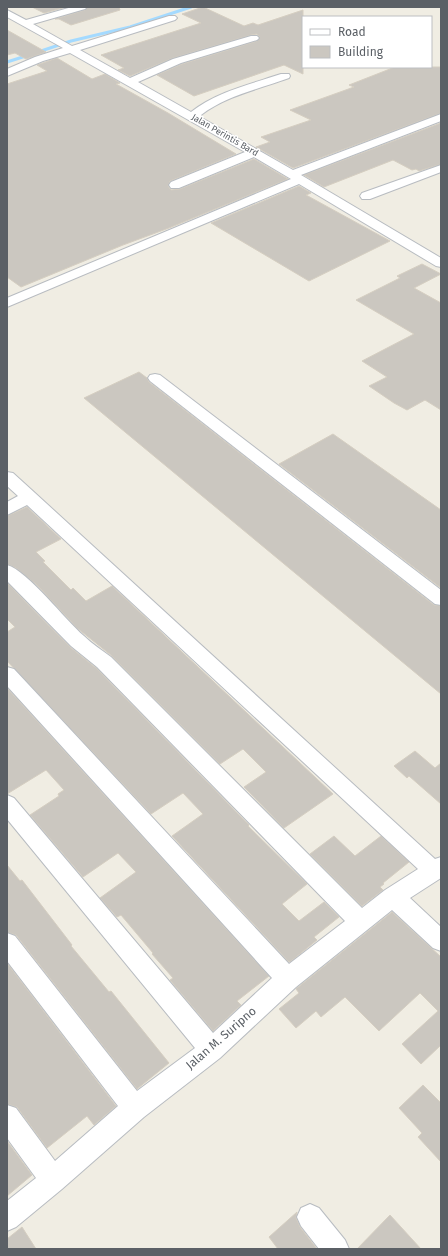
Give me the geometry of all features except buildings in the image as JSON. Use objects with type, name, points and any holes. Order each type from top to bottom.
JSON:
[{"type":"street","points":[[25,23],[82,7]]},
{"type":"street","name":"Jalan Perintis Bard","points":[[7,13],[255,152],[441,263]]},
{"type":"street","points":[[7,73],[65,46],[172,18]]},
{"type":"street","points":[[129,82],[140,79],[156,69],[176,61],[254,38]]},
{"type":"street","points":[[197,119],[195,114],[206,106],[228,96],[285,76]]},
{"type":"street","points":[[7,303],[296,177],[441,117]]},
{"type":"street","points":[[175,184],[255,152]]},
{"type":"street","points":[[366,196],[441,168]]},
{"type":"street","points":[[156,378],[441,600]]},
{"type":"street","points":[[7,477],[438,869]]},
{"type":"street","points":[[7,509],[29,497]]},
{"type":"street","points":[[7,571],[34,596],[77,641],[104,662],[361,922]]},
{"type":"street","points":[[7,674],[288,979]]},
{"type":"street","points":[[7,804],[212,1050]]},
{"type":"street","name":"Jalan M. Suripno","points":[[7,1218],[135,1108],[212,1050],[288,979],[393,897],[438,869]]},
{"type":"street","points":[[393,897],[441,941]]},
{"type":"street","points":[[7,943],[135,1108]]},
{"type":"street","points":[[7,1116],[53,1180]]},
{"type":"street","points":[[310,1217],[336,1249]]},
{"type":"waterway","points":[[38,52],[71,41],[130,27],[191,7]]},
{"type":"waterway","points":[[7,62],[29,55]]}]
